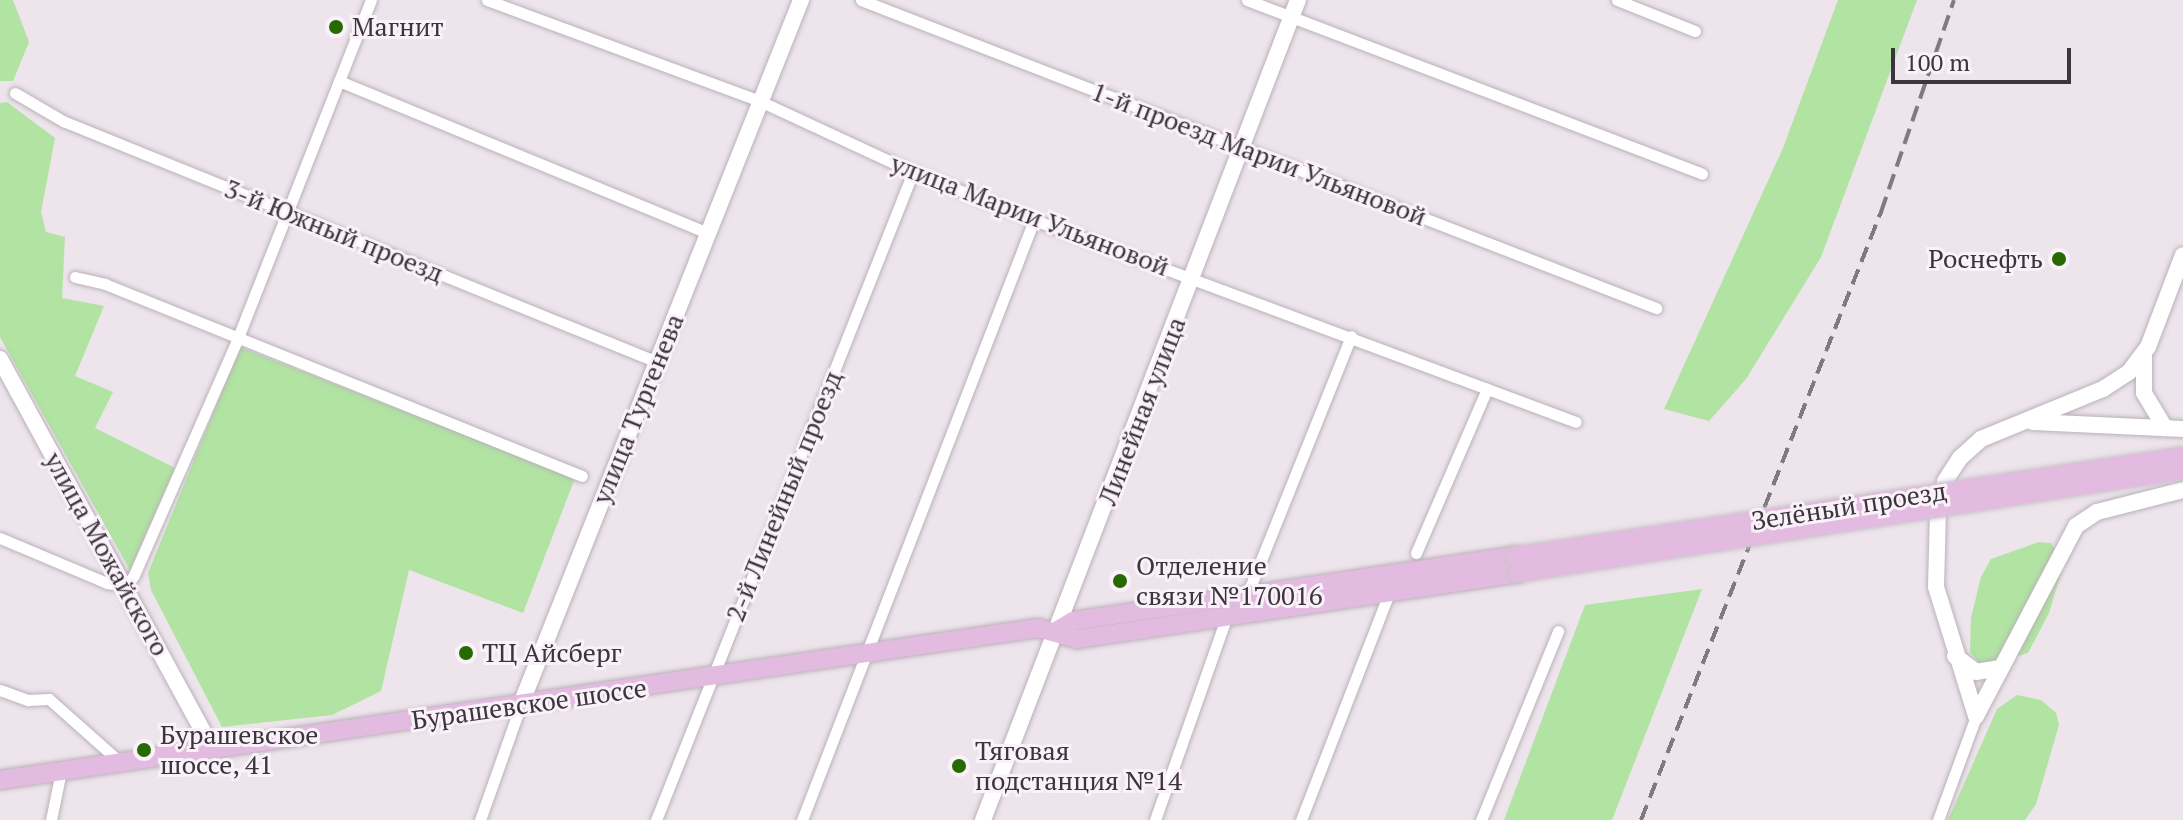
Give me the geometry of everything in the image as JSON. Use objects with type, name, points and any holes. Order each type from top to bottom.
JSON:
[{"type":"main road","name":"Зелёный проезд","points":[[1516,565],[2183,456]]},
{"type":"main road","name":"Зелёный проезд","points":[[1516,565],[2183,470]]},
{"type":"main road","name":"Бурашевское шоссе","points":[[1058,630],[1073,621],[1247,595],[1516,565]]},
{"type":"main road","name":"Бурашевское шоссе","points":[[0,780],[1038,628],[1058,630],[1077,639],[1389,593],[1516,565]]},
{"type":"street","points":[[0,538],[126,586],[237,340],[371,0]]},
{"type":"street","name":"улица Марии Ульяновой","points":[[487,0],[760,101],[913,172],[1034,220],[1576,422]]},
{"type":"street","name":"улица Тургенева","points":[[480,820],[521,704],[801,0]]},
{"type":"street","name":"1-й проезд Марии Ульяновой","points":[[861,0],[1656,308]]},
{"type":"street","points":[[1247,0],[1702,174]]},
{"type":"street","name":"Линейная улица","points":[[983,820],[1298,0]]},
{"type":"street","points":[[1617,0],[1695,31]]},
{"type":"street","points":[[339,81],[708,233]]},
{"type":"street","name":"3-й Южный проезд","points":[[15,93],[63,121],[657,362]]},
{"type":"street","name":"2-й Линейный проезд","points":[[656,820],[913,172]]},
{"type":"street","points":[[802,820],[869,655],[1034,220]]},
{"type":"street","points":[[2165,428],[2148,406],[2142,387],[2148,347],[2183,255]]},
{"type":"street","points":[[75,277],[105,284],[237,340],[582,476]]},
{"type":"street","points":[[1247,595],[1351,336]]},
{"type":"street","points":[[1976,716],[1954,655],[1936,587],[1941,494],[1952,469],[1970,448],[2110,386],[2148,347]]},
{"type":"street","name":"улица Можайского","points":[[0,360],[213,749]]},
{"type":"street","points":[[1416,553],[1487,389]]},
{"type":"street","points":[[2023,422],[2183,429]]},
{"type":"street","points":[[1938,820],[1976,716],[2076,526],[2105,509],[2183,490]]},
{"type":"street","points":[[1301,820],[1389,593]]},
{"type":"street","points":[[1155,820],[1227,615]]},
{"type":"street","points":[[1481,820],[1558,631]]},
{"type":"street","points":[[1954,655],[1972,670],[1999,668]]},
{"type":"street","points":[[0,690],[28,700],[49,699],[120,762]]},
{"type":"street","points":[[51,820],[61,771]]},
{"type":"green space","points":[[0,0],[13,0],[29,42],[13,81],[0,81]]},
{"type":"green space","points":[[1838,0],[1917,0],[1821,257],[1746,379],[1709,421],[1664,409],[1783,148]]},
{"type":"green space","points":[[7,102],[55,138],[41,212],[46,232],[65,237],[62,298],[104,306],[75,376],[113,392],[95,428],[175,468],[130,570],[0,337],[0,103]]},
{"type":"green space","points":[[240,347],[575,478],[523,613],[409,570],[381,691],[332,715],[222,727],[151,590],[148,573]]},
{"type":"green space","points":[[2039,542],[2051,543],[2064,563],[2049,613],[2028,653],[1982,666],[1970,652],[1971,618],[1981,577],[1991,559]]},
{"type":"green space","points":[[1702,589],[1612,820],[1504,820],[1585,605]]},
{"type":"green space","points":[[2017,695],[2041,700],[2056,713],[2059,725],[2036,804],[2025,820],[1948,820],[1997,709]]},
{"type":"railway","points":[[1641,820],[1881,212],[1954,0]]},
{"type":"place","name":"Магнит","points":[[336,27]]},
{"type":"place","name":"Роснефть","points":[[2059,259]]},
{"type":"place","name":"Отделение связи №170016","points":[[1120,581]]},
{"type":"place","name":"ТЦ Айсберг","points":[[466,653]]},
{"type":"place","name":"Бурашевское шоссе, 41","points":[[144,750]]},
{"type":"place","name":"Тяговая подстанция №14","points":[[959,766]]}]
